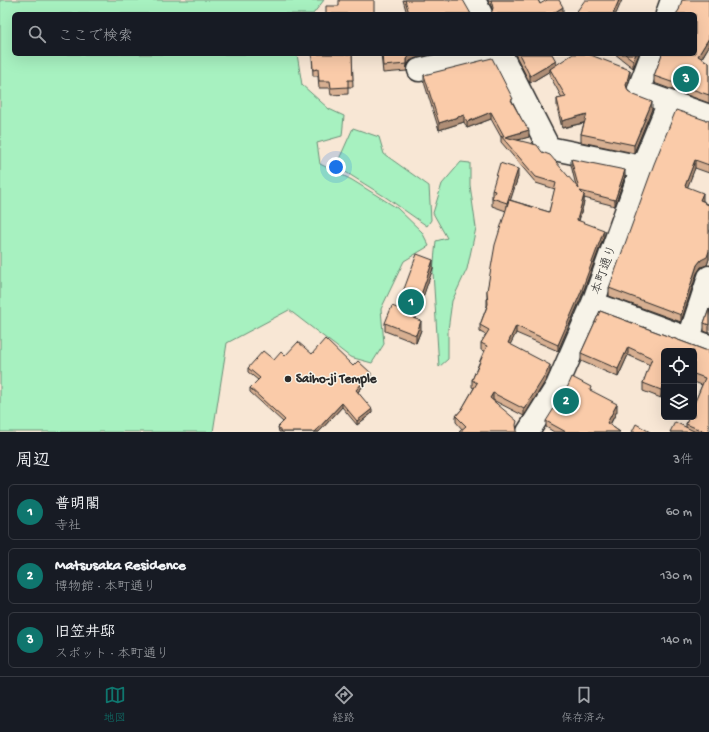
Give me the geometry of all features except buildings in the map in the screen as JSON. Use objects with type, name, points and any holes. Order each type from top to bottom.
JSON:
[{"type":"street","points":[[474,0],[480,12]]},
{"type":"street","points":[[668,12],[672,0]]},
{"type":"street","points":[[419,70],[478,56]]},
{"type":"street","points":[[502,56],[549,148],[642,167]]},
{"type":"street","points":[[651,56],[638,91],[709,116]]},
{"type":"street","name":"本町通り","points":[[528,432],[557,386],[593,302],[642,167],[669,102]]},
{"type":"street","points":[[689,338],[709,277]]},
{"type":"street","points":[[593,302],[709,346]]},
{"type":"green space","points":[[0,0],[324,0],[315,12],[12,12],[12,56],[297,56],[302,85],[329,109],[344,116],[342,136],[317,143],[320,164],[352,180],[397,208],[422,232],[429,246],[404,261],[381,309],[384,344],[372,363],[350,357],[289,310],[227,343],[213,432],[0,432]]},
{"type":"green space","points":[[353,128],[379,137],[384,154],[429,186],[431,220],[427,226],[387,198],[336,166]]},
{"type":"green space","points":[[461,162],[470,163],[470,185],[476,228],[467,269],[452,301],[448,330],[448,359],[439,367],[433,272],[436,241],[447,238],[433,213],[442,184]]},
{"type":"place","name":"旧笠井邸","points":[[686,79]]},
{"type":"place","name":"普明閣","points":[[411,302]]},
{"type":"place","name":"Saiho-ji Temple","points":[[288,379]]},
{"type":"place","name":"Matsusaka Residence","points":[[566,401]]}]
